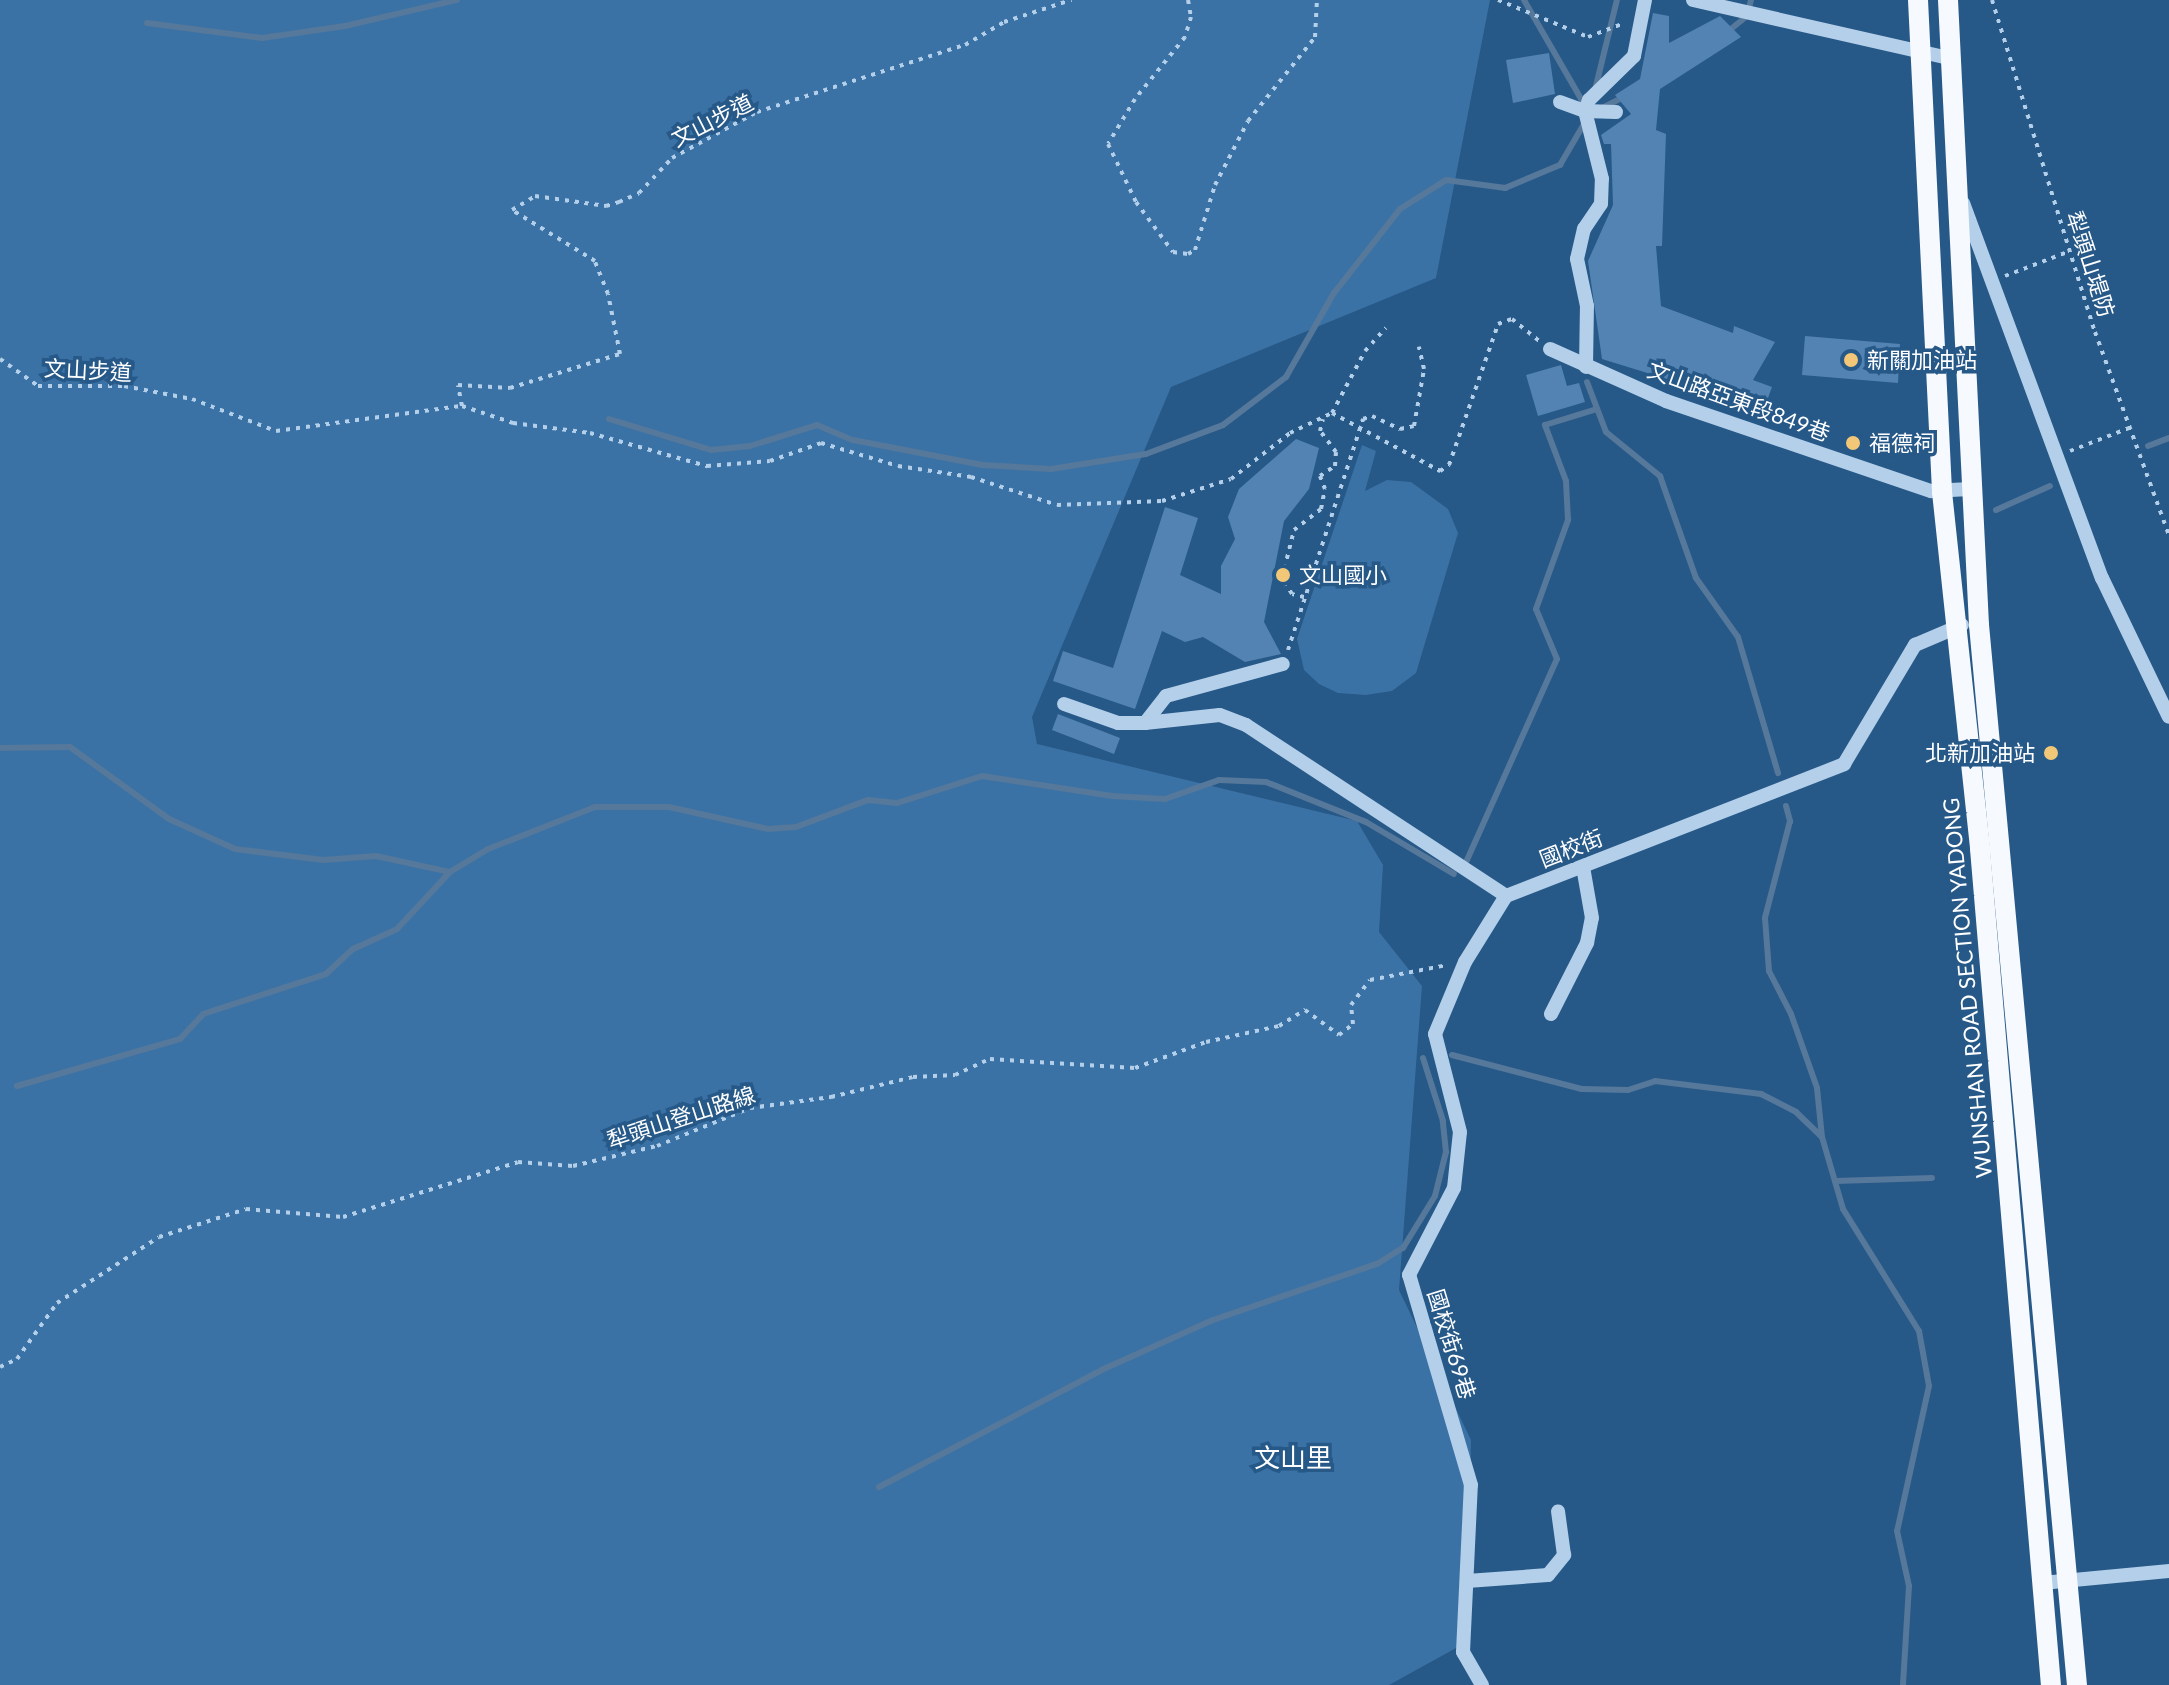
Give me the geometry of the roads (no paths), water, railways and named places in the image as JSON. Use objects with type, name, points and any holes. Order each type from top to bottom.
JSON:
[{"type":"main road","name":"WUNSHAN ROAD SECTION YADONG","points":[[1918,0],[1942,492],[1953,625],[1978,827],[2051,1685]]},
{"type":"main road","name":"WUNSHAN ROAD SECTION YADONG","points":[[1948,0],[1954,181],[1979,625],[1993,738],[2077,1685]]},
{"type":"street","points":[[1586,367],[1587,306],[1577,259],[1584,229],[1601,204],[1602,179],[1585,111],[1589,100],[1634,56],[1645,0]]},
{"type":"street","points":[[1693,0],[1920,56],[1948,58]]},
{"type":"street","points":[[1560,102],[1585,111],[1616,112]]},
{"type":"street","points":[[1954,181],[2102,578],[2169,717]]},
{"type":"street","name":"文山路亞東段849巷","points":[[1550,349],[1666,401],[1942,492],[1970,489]]},
{"type":"street","name":"國校街","points":[[1506,896],[1844,764],[1915,645],[1953,625],[1979,625]]},
{"type":"street","points":[[1145,723],[1166,696],[1283,664]]},
{"type":"street","points":[[1064,704],[1118,723],[1220,715],[1246,725],[1506,896]]},
{"type":"street","points":[[1966,742],[1993,738]]},
{"type":"street","points":[[1978,827],[1999,827]]},
{"type":"street","points":[[1551,1014],[1590,931],[1593,898],[1583,867]]},
{"type":"street","name":"國校街69巷","points":[[1482,1685],[1463,1652],[1471,1485],[1409,1275],[1454,1188],[1460,1132],[1435,1034],[1465,962],[1506,896]]},
{"type":"street","points":[[1467,1581],[1548,1575],[1564,1555],[1558,1511]]},
{"type":"street","points":[[2042,1583],[2169,1571]]},
{"type":"waterway","points":[[147,23],[262,38],[345,26],[457,0]]},
{"type":"waterway","points":[[1524,0],[1584,104]]},
{"type":"waterway","points":[[1595,90],[1617,0]]},
{"type":"waterway","points":[[1726,33],[1747,16],[1751,0]]},
{"type":"waterway","points":[[1604,107],[1626,96]]},
{"type":"waterway","points":[[609,419],[711,450],[750,446],[817,425],[853,440],[983,465],[1051,469],[1146,454],[1223,425],[1286,377],[1334,293],[1400,209],[1446,180],[1505,188],[1560,165],[1584,124]]},
{"type":"waterway","points":[[1587,382],[1606,432],[1660,476],[1696,578],[1738,637],[1778,773]]},
{"type":"waterway","points":[[1467,860],[1557,659],[1536,609],[1568,520],[1566,481],[1545,425],[1597,409]]},
{"type":"waterway","points":[[2148,446],[2169,438]]},
{"type":"waterway","points":[[1996,510],[2050,486]]},
{"type":"waterway","points":[[0,748],[70,747],[169,819],[235,849],[323,860],[376,856],[450,872]]},
{"type":"waterway","points":[[17,1086],[180,1039],[203,1014],[326,974],[353,949],[397,929],[450,872],[488,849],[595,807],[669,807],[768,829],[796,827],[868,800],[897,803],[982,776],[1112,796],[1165,799],[1219,780],[1266,782],[1366,822],[1454,874]]},
{"type":"waterway","points":[[1786,806],[1790,821],[1765,918],[1769,971],[1791,1014],[1817,1088],[1822,1137],[1843,1209],[1919,1331],[1929,1386],[1897,1531],[1909,1586],[1903,1685]]},
{"type":"waterway","points":[[1452,1055],[1582,1089],[1628,1090],[1655,1081],[1761,1094],[1796,1112],[1822,1137]]},
{"type":"waterway","points":[[879,1487],[1106,1368],[1213,1320],[1377,1264],[1403,1248],[1435,1196],[1446,1152],[1443,1121],[1423,1058]]},
{"type":"waterway","points":[[1835,1181],[1932,1178]]},
{"type":"place","name":"新關加油站","points":[[1851,360]]},
{"type":"place","name":"福德祠","points":[[1853,443]]},
{"type":"place","name":"文山國小","points":[[1283,575]]},
{"type":"place","name":"北新加油站","points":[[2051,753]]},
{"type":"district","name":"文山里","points":[[1293,1458]]}]
